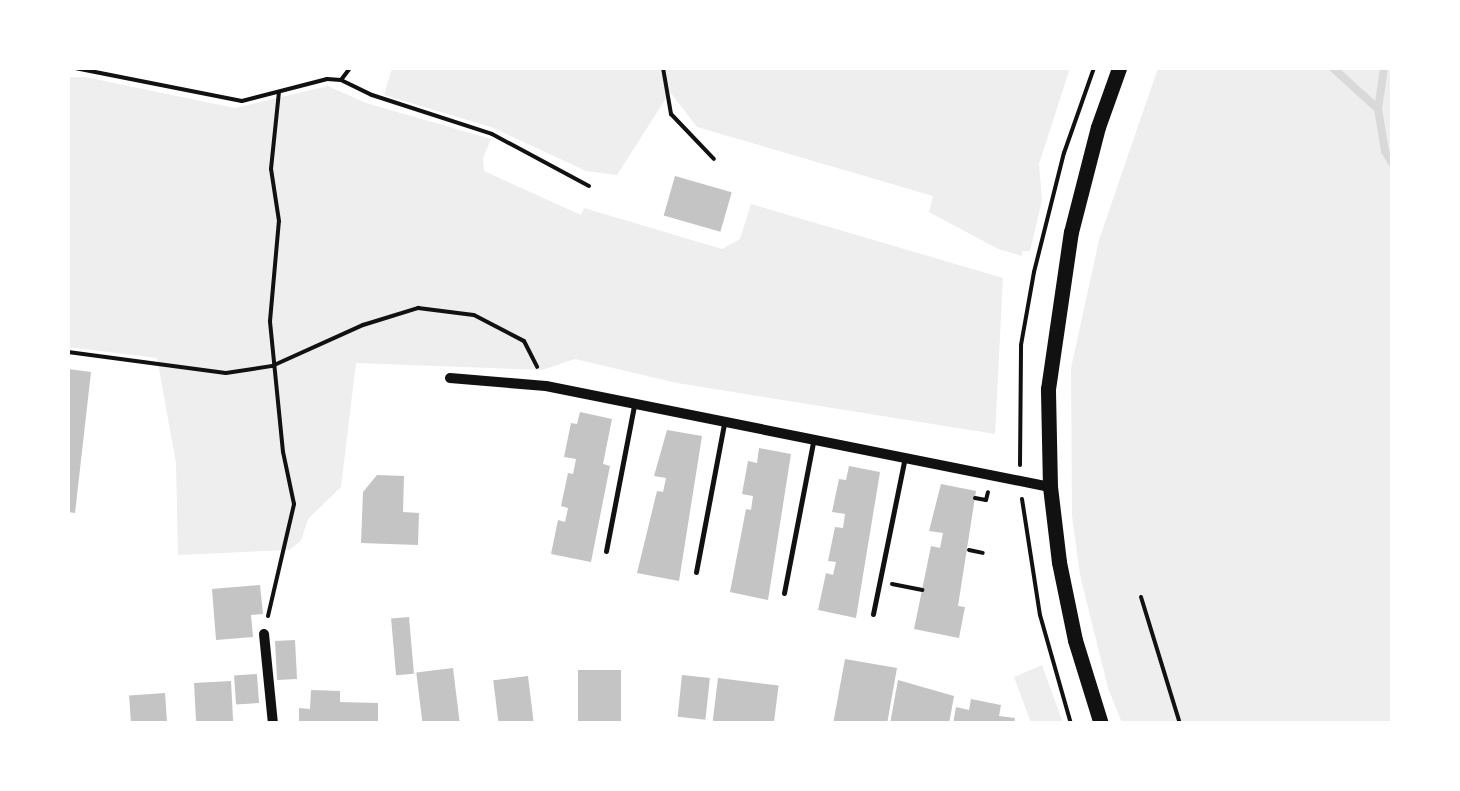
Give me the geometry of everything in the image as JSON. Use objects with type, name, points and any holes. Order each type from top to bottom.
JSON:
[{"type":"main road","points":[[1101,724],[1067,609],[1050,488],[1048,389],[1062,277],[1098,127],[1120,68]]},
{"type":"street","points":[[450,378],[546,386],[1050,488]]},
{"type":"street","points":[[264,634],[273,724]]},
{"type":"lane","points":[[606,550],[635,403]]},
{"type":"lane","points":[[696,572],[725,421]]},
{"type":"lane","points":[[784,593],[814,439]]},
{"type":"lane","points":[[873,614],[905,458]]},
{"type":"path","points":[[75,68],[242,102],[327,80],[341,80],[492,134],[588,186]]},
{"type":"path","points":[[341,80],[350,68]]},
{"type":"path","points":[[663,68],[672,114],[714,159]]},
{"type":"path","points":[[1019,456],[1021,345],[1036,262],[1064,153],[1094,68]]},
{"type":"path","points":[[264,634],[294,504],[272,366],[270,321],[280,221],[271,169],[278,92]]},
{"type":"path","points":[[68,352],[226,373],[272,366],[363,325],[418,308],[474,315],[524,340],[546,386]]},
{"type":"path","points":[[1022,500],[1040,615],[1071,724]]},
{"type":"path","points":[[969,550],[982,553]]},
{"type":"path","points":[[880,582],[922,590]]},
{"type":"path","points":[[1141,597],[1180,724]]},
{"type":"shaded area","points":[[392,68],[1070,68],[1039,164],[1042,200],[1030,251],[1022,251],[1022,256],[998,249],[929,212],[933,196],[697,127],[670,92],[617,175],[586,171],[491,127],[384,95]]},
{"type":"shaded area","points":[[1158,68],[1392,68],[1392,723],[1122,723],[1108,688],[1080,575],[1072,516],[1071,368],[1099,240]]},
{"type":"shaded area","points":[[68,77],[85,77],[235,108],[328,86],[366,103],[491,139],[483,158],[484,171],[581,215],[584,208],[722,249],[740,239],[751,204],[1003,278],[995,434],[677,383],[575,359],[542,370],[356,363],[341,487],[308,519],[301,541],[289,550],[178,555],[176,463],[157,358],[68,347]]},
{"type":"shaded area","points":[[1042,665],[1063,723],[1031,723],[1014,677]]},
{"type":"building","points":[[675,176],[732,192],[720,232],[664,215]]},
{"type":"building","points":[[68,369],[91,372],[75,513],[68,512]]},
{"type":"building","points":[[580,412],[612,419],[603,464],[610,466],[591,562],[551,554],[558,520],[565,522],[568,508],[561,506],[568,473],[573,474],[576,459],[564,457],[571,423],[577,424]]},
{"type":"building","points":[[667,430],[702,436],[679,581],[637,573],[657,491],[663,492],[666,478],[654,476]]},
{"type":"building","points":[[759,448],[791,454],[768,600],[730,592],[746,509],[751,510],[753,496],[742,494],[748,461],[757,463]]},
{"type":"building","points":[[849,466],[880,472],[856,618],[818,610],[826,573],[833,575],[836,562],[828,561],[835,527],[843,528],[845,514],[832,512],[839,479],[846,480]]},
{"type":"building","points":[[377,475],[404,476],[403,512],[419,513],[418,545],[361,543],[363,492]]},
{"type":"building","points":[[941,484],[976,491],[958,606],[965,607],[959,638],[914,629],[931,546],[940,548],[943,533],[929,531]]},
{"type":"building","points":[[260,585],[263,614],[251,615],[253,637],[216,640],[212,589]]},
{"type":"building","points":[[409,617],[414,674],[396,675],[391,619]]},
{"type":"building","points":[[295,640],[297,679],[277,680],[275,641]]},
{"type":"building","points":[[845,659],[897,668],[887,724],[833,724]]},
{"type":"building","points":[[453,668],[460,724],[423,724],[416,673]]},
{"type":"building","points":[[578,670],[621,670],[621,721],[578,721]]},
{"type":"building","points":[[257,674],[259,703],[236,705],[234,676]]},
{"type":"building","points":[[682,675],[710,678],[705,720],[678,717]]},
{"type":"building","points":[[528,676],[534,722],[499,724],[493,680]]},
{"type":"building","points":[[718,678],[779,685],[774,724],[713,721]]},
{"type":"building","points":[[898,680],[954,696],[949,724],[890,724]]},
{"type":"building","points":[[231,681],[233,724],[196,724],[194,683]]},
{"type":"building","points":[[311,690],[340,691],[340,702],[378,703],[378,724],[299,724],[299,708],[310,709]]},
{"type":"building","points":[[165,693],[167,724],[131,724],[129,696]]},
{"type":"building","points":[[971,699],[1001,705],[999,716],[1015,718],[1014,724],[953,724],[956,707],[969,710]]},
{"type":"waterway","points":[[1333,68],[1377,108]]},
{"type":"waterway","points":[[1384,68],[1378,109],[1385,151],[1392,163]]}]
